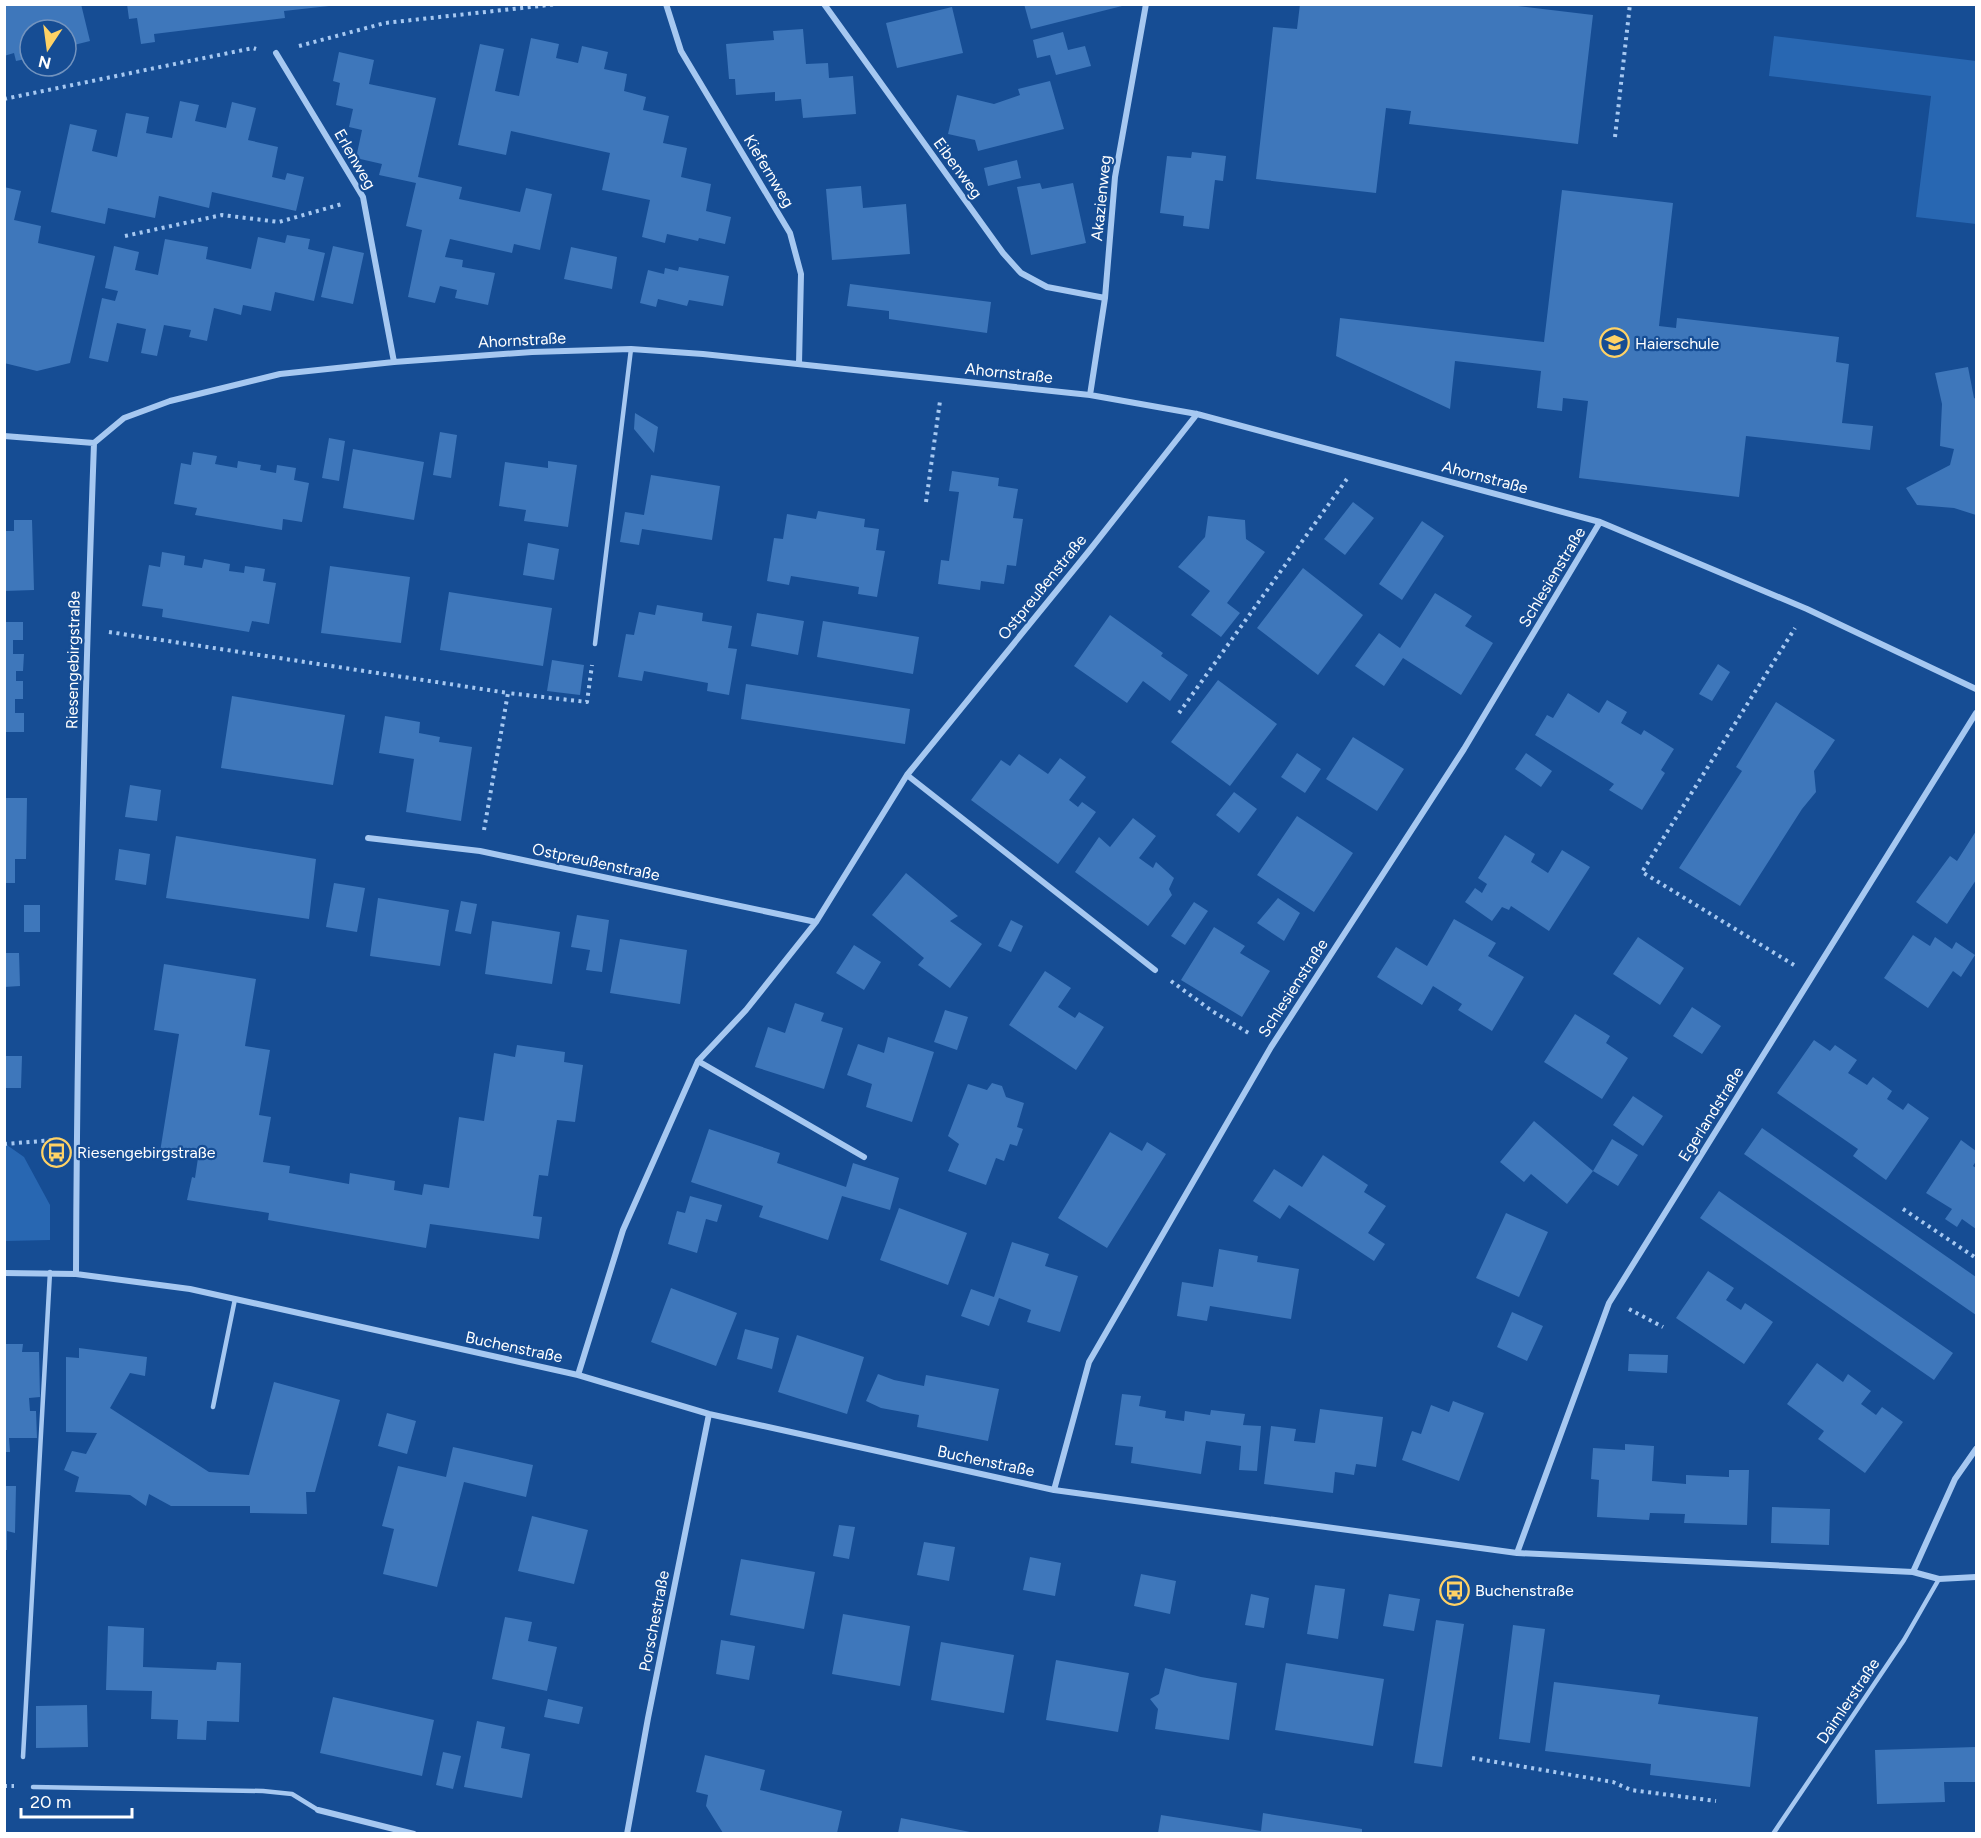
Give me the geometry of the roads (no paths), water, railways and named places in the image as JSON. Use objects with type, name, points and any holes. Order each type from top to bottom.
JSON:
[{"type":"street","name":"Kiefernweg","points":[[666,4],[681,51],[790,232],[801,274],[799,364]]},
{"type":"street","name":"Eibenweg","points":[[824,4],[1003,253],[1021,273],[1047,287],[1105,298]]},
{"type":"street","name":"Akazienweg","points":[[1090,395],[1105,298],[1115,177],[1146,4]]},
{"type":"street","name":"Erlenweg","points":[[276,53],[363,197],[394,362]]},
{"type":"street","name":"Ahornstraße","points":[[94,443],[124,418],[170,401],[280,374],[394,362],[532,352],[631,349],[799,364],[1090,395],[1197,414],[1600,522],[1807,609],[1977,689]]},
{"type":"street","name":"Ostpreußenstraße","points":[[578,1375],[622,1230],[698,1061],[746,1010],[816,922],[906,776],[1197,414]]},
{"type":"street","points":[[4,436],[94,443]]},
{"type":"street","name":"Riesengebirgstraße","points":[[76,1274],[76,1138],[87,628],[94,443]]},
{"type":"street","name":"Schlesienstraße","points":[[1054,1490],[1089,1362],[1271,1047],[1464,749],[1600,522]]},
{"type":"street","name":"Egerlandstraße","points":[[1517,1553],[1612,1299],[1977,713]]},
{"type":"street","points":[[906,776],[1155,970]]},
{"type":"street","name":"Ostpreußenstraße","points":[[368,838],[480,851],[816,922]]},
{"type":"street","points":[[698,1061],[864,1157]]},
{"type":"street","name":"Buchenstraße","points":[[4,1273],[76,1274],[190,1289],[578,1375],[710,1414],[1054,1490],[1517,1553],[1913,1572],[1939,1579],[1977,1577]]},
{"type":"street","name":"Porschestraße","points":[[627,1833],[650,1707],[710,1414]]},
{"type":"street","points":[[1913,1572],[1955,1479],[1977,1449]]},
{"type":"street","points":[[318,1810],[414,1833]]},
{"type":"lane","points":[[595,644],[631,349]]},
{"type":"lane","points":[[23,1757],[50,1272]]},
{"type":"lane","points":[[213,1407],[235,1299]]},
{"type":"lane","name":"Daimlerstraße","points":[[1773,1833],[1904,1640],[1939,1579]]},
{"type":"lane","points":[[33,1787],[263,1791],[292,1794],[318,1810]]},
{"type":"place","name":"Haierschule","points":[[1614,343]]},
{"type":"place","name":"Riesengebirgstraße","points":[[56,1152]]},
{"type":"place","name":"Buchenstraße","points":[[1454,1590]]}]
